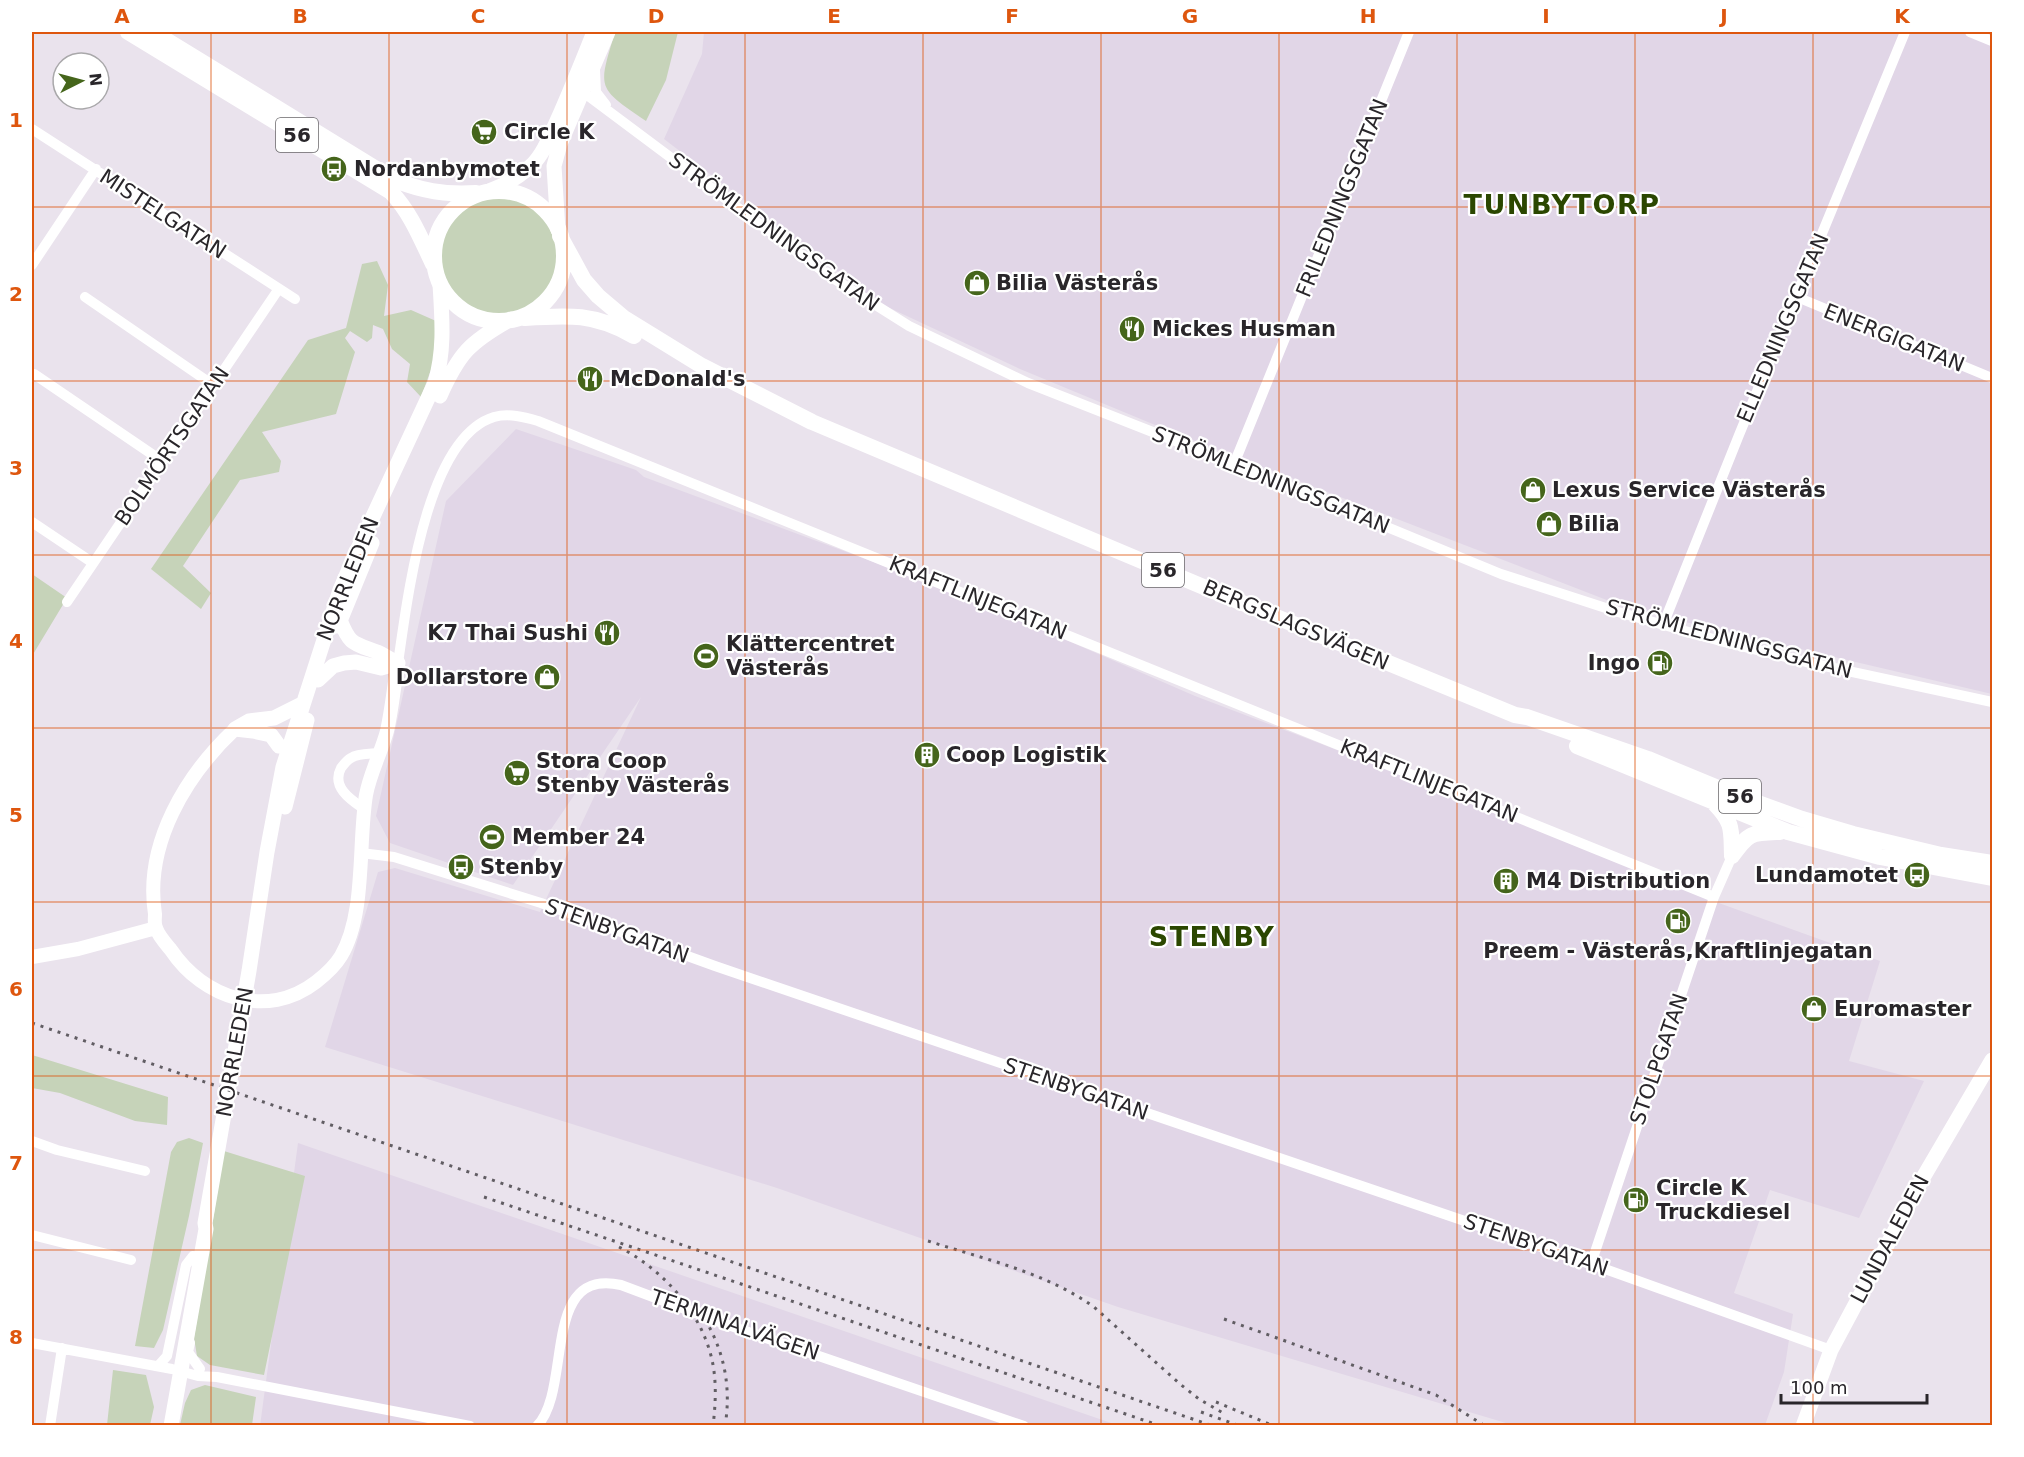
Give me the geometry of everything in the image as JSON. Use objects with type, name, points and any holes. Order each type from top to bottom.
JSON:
[{"type":"highway","name":"56","points":[[128,32],[391,192],[414,224],[440,284],[450,298],[462,310],[478,317],[494,320],[514,319]]},
{"type":"highway","name":"56","points":[[153,32],[391,178],[427,191],[452,194],[514,193],[537,203],[549,215],[559,233]]},
{"type":"highway","name":"56","points":[[435,268],[434,252],[437,236],[444,221],[454,208],[467,199],[486,192]]},
{"type":"highway","points":[[514,319],[534,310],[553,290],[563,264],[559,233]]},
{"type":"highway","name":"BERGSLAGSVÄGEN","points":[[559,233],[584,280],[598,296],[624,318],[702,366],[813,422],[1515,716],[1526,725],[1545,733],[1788,832],[1880,857],[1992,878]]},
{"type":"highway","name":"BERGSLAGSVÄGEN","points":[[514,319],[564,315],[584,316],[609,322],[722,384],[792,416],[813,422]]},
{"type":"highway","name":"BERGSLAGSVÄGEN","points":[[1515,716],[1527,717],[1648,759],[1725,791],[1802,819],[1853,834],[1970,861],[1992,863]]},
{"type":"highway","points":[[1712,801],[1728,819],[1731,827],[1732,856]]},
{"type":"highway","points":[[1732,856],[1748,836],[1756,833],[1788,832]]},
{"type":"main road","points":[[559,233],[554,166],[594,32]]},
{"type":"main road","points":[[486,192],[506,184],[533,164],[595,64],[608,32]]},
{"type":"main road","name":"NORRLEDEN","points":[[171,1425],[176,1393],[173,1369],[196,1284],[206,1230],[204,1223],[283,767],[340,590],[435,383],[442,343],[440,284]]},
{"type":"main road","name":"NORRLEDEN","points":[[263,880],[273,854],[318,680],[369,548],[454,365],[475,342],[514,319]]},
{"type":"main road","points":[[340,620],[346,636],[357,646],[379,653],[398,663]]},
{"type":"main road","points":[[318,680],[333,666],[344,663],[356,662],[381,668],[398,663]]},
{"type":"main road","points":[[235,729],[249,721],[273,718],[302,704]]},
{"type":"main road","points":[[235,729],[271,735],[279,746]]},
{"type":"main road","name":"LUNDALEDEN","points":[[1803,1425],[1831,1350],[1924,1176],[1992,1060]]},
{"type":"main road","name":"NORRLEDEN","points":[[161,1425],[198,1229],[204,1223]]},
{"type":"street","name":"FRILEDNINGSGATAN","points":[[1234,464],[1409,32]]},
{"type":"street","name":"ELLEDNINGSGATAN","points":[[1663,625],[1905,32]]},
{"type":"street","points":[[1970,32],[1992,41]]},
{"type":"street","name":"STRÖMLEDNINGSGATAN","points":[[595,64],[596,92],[613,115]]},
{"type":"street","name":"STRÖMLEDNINGSGATAN","points":[[578,89],[828,275],[909,326],[1019,379],[1234,464],[1501,574],[1663,625],[1806,662],[1992,702]]},
{"type":"street","name":"MISTELGATAN","points":[[32,129],[295,299]]},
{"type":"street","points":[[32,265],[96,170]]},
{"type":"street","name":"BOLMÖRTSGATAN","points":[[67,602],[278,290]]},
{"type":"street","points":[[85,297],[213,385]]},
{"type":"street","name":"ENERGIGATAN","points":[[1797,297],[1992,378]]},
{"type":"street","points":[[33,374],[162,460]]},
{"type":"street","name":"KRAFTLINJEGATAN","points":[[398,663],[411,572],[426,518],[441,477],[464,437],[476,427],[493,417],[523,416],[1714,897]]},
{"type":"street","points":[[32,522],[93,563]]},
{"type":"street","points":[[235,729],[214,750],[170,818],[160,845],[154,874],[153,904],[156,928],[185,970],[215,991],[233,998],[253,1001],[287,997],[305,990],[326,974],[341,956],[355,917],[364,809],[370,776],[387,730],[398,663]]},
{"type":"street","points":[[279,746],[283,767]]},
{"type":"street","points":[[364,809],[348,798],[342,790],[338,780],[339,772],[352,756],[379,753]]},
{"type":"street","name":"STENBYGATAN","points":[[361,853],[394,857],[541,903],[715,966],[1591,1263],[1831,1350]]},
{"type":"street","name":"STOLPGATAN","points":[[1591,1263],[1714,897],[1732,856]]},
{"type":"street","points":[[32,957],[78,949],[156,928]]},
{"type":"street","points":[[32,1141],[57,1150],[146,1171]]},
{"type":"street","points":[[32,1235],[130,1260]]},
{"type":"street","name":"TERMINALVÄGEN","points":[[537,1425],[549,1407],[564,1325],[569,1310],[579,1293],[595,1284],[604,1283],[621,1285],[725,1324],[1024,1425]]},
{"type":"street","points":[[196,1284],[196,1305],[188,1352],[199,1373]]},
{"type":"street","points":[[32,1343],[470,1425]]},
{"type":"street","points":[[50,1425],[62,1348]]},
{"type":"street","points":[[176,1393],[185,1381],[199,1373]]},
{"type":"shaded area","points":[[704,32],[1992,32],[1992,694],[1630,609],[1172,432],[1020,369],[879,303],[664,139],[702,54]]},
{"type":"shaded area","points":[[516,429],[636,470],[644,477],[960,594],[1195,696],[1379,766],[1716,902],[1880,961],[1849,1061],[1924,1081],[1859,1218],[1770,1190],[1734,1293],[1793,1314],[1784,1372],[1765,1425],[1516,1426],[1118,1307],[777,1188],[325,1047],[378,872],[395,868],[540,912],[641,697],[513,885],[390,843],[376,816],[446,501]]},
{"type":"shaded area","points":[[298,1143],[1117,1425],[260,1426]]},
{"type":"green space","points":[[615,32],[678,32],[666,80],[646,121],[618,101],[605,85],[606,65]]},
{"type":"green space","points":[[499,198],[521,202],[540,215],[553,234],[557,256],[553,278],[540,297],[521,310],[499,314],[477,310],[458,297],[445,278],[441,256],[445,234],[458,215],[477,202]]},
{"type":"green space","points":[[377,261],[388,285],[384,316],[411,310],[436,321],[436,356],[421,397],[407,382],[410,364],[392,349],[383,329],[373,325],[372,338],[367,342],[350,331],[345,338],[355,352],[336,414],[262,432],[281,461],[279,472],[240,480],[183,566],[211,593],[201,609],[151,569],[308,340],[346,328],[362,264]]},
{"type":"green space","points":[[32,574],[67,598],[32,656]]},
{"type":"green space","points":[[32,1055],[168,1097],[167,1125],[135,1121],[60,1093],[32,1088]]},
{"type":"green space","points":[[189,1138],[203,1143],[163,1330],[154,1348],[135,1346],[171,1152],[177,1142]]},
{"type":"green space","points":[[224,1151],[305,1176],[264,1375],[210,1365],[197,1356],[194,1338]]},
{"type":"green space","points":[[113,1370],[146,1375],[154,1407],[150,1425],[107,1425]]},
{"type":"green space","points":[[205,1385],[256,1397],[252,1425],[180,1425],[185,1403],[191,1390]]},
{"type":"railway","points":[[32,1023],[1213,1426]]},
{"type":"railway","points":[[484,1197],[1161,1426]]},
{"type":"railway","points":[[928,1241],[1035,1275],[1075,1295],[1094,1307],[1180,1384],[1199,1399],[1223,1413]]},
{"type":"railway","points":[[619,1247],[649,1266],[675,1290],[704,1335],[715,1379],[713,1426]]},
{"type":"railway","points":[[700,1312],[715,1338],[724,1366],[727,1396],[725,1426]]},
{"type":"railway","points":[[1224,1319],[1436,1395],[1485,1426]]},
{"type":"railway","points":[[1216,1402],[1274,1426]]},
{"type":"railway","points":[[1201,1412],[1240,1426]]},
{"type":"place","name":"Circle K","points":[[484,132]]},
{"type":"place","name":"Nordanbymotet","points":[[334,169]]},
{"type":"place","name":"Bilia Västerås","points":[[977,283]]},
{"type":"place","name":"Mickes Husman","points":[[1132,329]]},
{"type":"place","name":"McDonald's","points":[[590,379]]},
{"type":"place","name":"Lexus Service Västerås","points":[[1533,490]]},
{"type":"place","name":"Bilia","points":[[1549,524]]},
{"type":"place","name":"K7 Thai Sushi","points":[[607,633]]},
{"type":"place","name":"Klättercentret Västerås","points":[[706,656]]},
{"type":"place","name":"Ingo","points":[[1660,663]]},
{"type":"place","name":"Dollarstore","points":[[547,677]]},
{"type":"place","name":"Coop Logistik","points":[[927,755]]},
{"type":"place","name":"Stora Coop Stenby Västerås","points":[[517,773]]},
{"type":"place","name":"Member 24","points":[[492,837]]},
{"type":"place","name":"Stenby","points":[[461,867]]},
{"type":"place","name":"Lundamotet","points":[[1917,875]]},
{"type":"place","name":"M4 Distribution","points":[[1506,881]]},
{"type":"place","name":"Preem - Västerås,Kraftlinjegatan","points":[[1678,921]]},
{"type":"place","name":"Euromaster","points":[[1814,1009]]},
{"type":"place","name":"Circle K Truckdiesel","points":[[1636,1200]]},
{"type":"district","name":"TUNBYTORP","points":[[1562,205]]},
{"type":"district","name":"STENBY","points":[[1212,937]]}]
